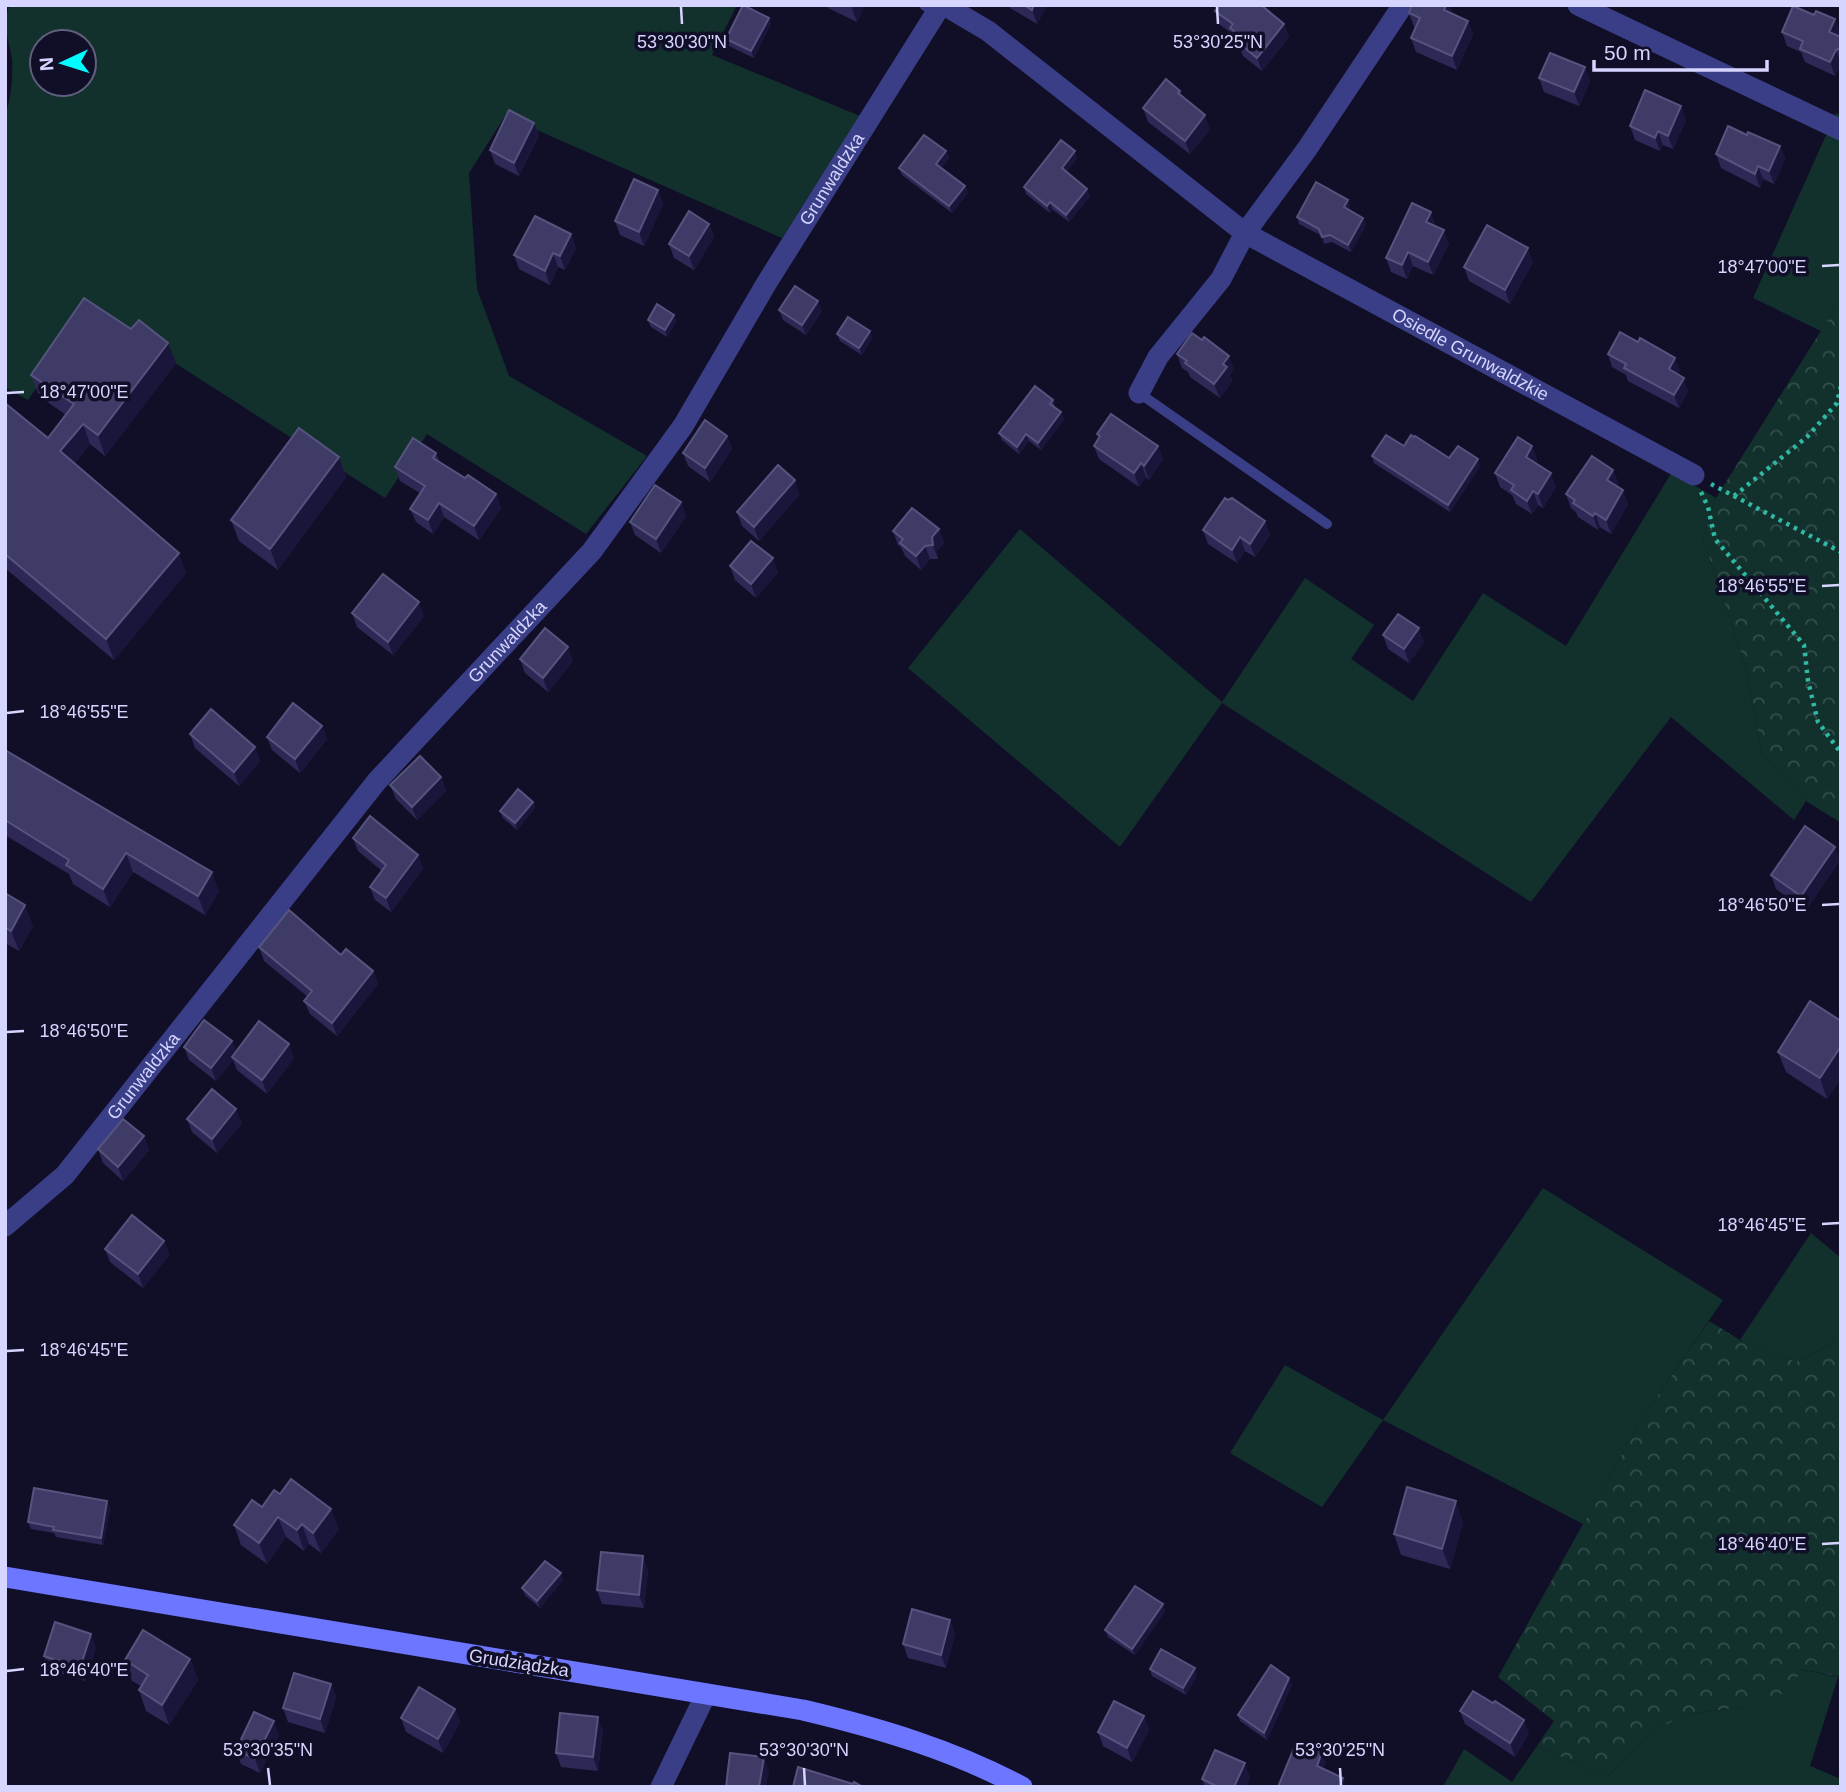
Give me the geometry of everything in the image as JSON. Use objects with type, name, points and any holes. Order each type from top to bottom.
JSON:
[{"type":"street","points":[[1139,393],[1158,357],[1221,279],[1245,233],[1307,149],[1403,5]]},
{"type":"street","points":[[1578,5],[1841,130]]},
{"type":"street","name":"Osiedle Grunwaldzkie","points":[[936,7],[988,31],[1245,233],[1694,475]]},
{"type":"street","name":"Grunwaldzka","points":[[5,1226],[65,1175],[377,781],[592,551],[683,426],[766,284],[936,7]]},
{"type":"street","name":"Grudziądzka","points":[[5,1577],[803,1710],[864,1724],[985,1767],[1022,1787]]},
{"type":"street","points":[[661,1787],[706,1694]]},
{"type":"lane","points":[[1139,393],[1327,524]]},
{"type":"path","points":[[1734,496],[1807,437],[1837,403],[1841,386]]},
{"type":"path","points":[[1694,475],[1841,552]]},
{"type":"path","points":[[1694,475],[1708,507],[1715,539],[1804,645],[1808,681],[1818,722],[1841,753]]},
{"type":"green space","points":[[10,5],[737,5],[712,55],[860,116],[782,238],[505,116],[469,173],[477,289],[509,376],[647,456],[586,534],[427,434],[385,498],[91,309],[28,400],[5,387],[5,116],[12,82],[6,19]]},
{"type":"green space","points":[[1836,113],[1841,115],[1841,299],[1821,331],[1753,298]]},
{"type":"green space","points":[[1841,299],[1841,823],[1806,801],[1762,754],[1746,668],[1703,538],[1716,498]]},
{"type":"green space","points":[[1672,472],[1716,498],[1703,538],[1746,668],[1762,754],[1806,801],[1794,820],[1671,717],[1531,902],[1222,703],[1120,847],[908,668],[1020,529],[1222,702],[1305,578],[1374,625],[1351,659],[1413,701],[1483,593],[1566,646]]},
{"type":"green space","points":[[1543,1188],[1723,1300],[1642,1418],[1583,1524],[1383,1420]]},
{"type":"green space","points":[[1811,1233],[1841,1258],[1841,1339],[1796,1362],[1740,1340]]},
{"type":"green space","points":[[1709,1321],[1740,1340],[1796,1362],[1841,1339],[1841,1677],[1800,1669],[1793,1690],[1743,1707],[1688,1714],[1651,1732],[1607,1777],[1537,1746],[1554,1721],[1498,1677],[1642,1418]]},
{"type":"green space","points":[[1285,1365],[1383,1420],[1322,1507],[1230,1453]]},
{"type":"green space","points":[[1799,1669],[1838,1677],[1810,1766],[1841,1779],[1841,1787],[1443,1787],[1464,1749],[1512,1782],[1537,1746],[1607,1777],[1651,1732],[1688,1714],[1743,1707]]},
{"type":"building","points":[[743,5],[769,18],[751,51],[726,39]]},
{"type":"building","points":[[1220,5],[1261,5],[1284,24],[1257,58],[1238,42],[1242,37],[1230,28],[1233,24],[1215,11]]},
{"type":"building","points":[[1412,5],[1446,5],[1444,10],[1468,21],[1452,56],[1411,38],[1420,18],[1409,13]]},
{"type":"building","points":[[1793,6],[1814,15],[1816,11],[1835,19],[1829,32],[1841,37],[1841,48],[1836,50],[1830,62],[1800,49],[1803,41],[1782,32]]},
{"type":"building","points":[[1550,53],[1585,67],[1574,92],[1539,78]]},
{"type":"building","points":[[1166,79],[1180,91],[1178,93],[1205,115],[1185,141],[1143,108]]},
{"type":"building","points":[[1645,90],[1681,106],[1668,136],[1658,131],[1655,138],[1630,126]]},
{"type":"building","points":[[509,110],[534,123],[514,163],[490,150]]},
{"type":"building","points":[[1728,126],[1780,146],[1769,171],[1758,166],[1755,174],[1716,154]]},
{"type":"building","points":[[924,135],[946,151],[936,164],[965,186],[949,206],[899,168]]},
{"type":"building","points":[[1061,140],[1075,151],[1062,168],[1087,189],[1066,215],[1050,202],[1047,206],[1024,187]]},
{"type":"building","points":[[634,179],[658,190],[639,232],[615,221]]},
{"type":"building","points":[[1316,182],[1348,200],[1344,207],[1363,218],[1348,245],[1330,235],[1322,237],[1319,229],[1297,217]]},
{"type":"building","points":[[1412,203],[1431,212],[1426,222],[1444,230],[1428,262],[1408,252],[1402,265],[1386,258]]},
{"type":"building","points":[[689,211],[709,224],[689,256],[669,244]]},
{"type":"building","points":[[535,216],[571,234],[560,256],[553,253],[545,271],[514,255]]},
{"type":"building","points":[[1487,225],[1528,248],[1505,290],[1464,267]]},
{"type":"building","points":[[795,286],[818,301],[802,325],[779,310]]},
{"type":"building","points":[[84,298],[131,329],[139,320],[168,343],[98,435],[83,424],[60,451],[179,553],[106,639],[5,554],[5,403],[48,438],[74,404],[31,375]]},
{"type":"building","points":[[657,304],[674,315],[665,330],[648,320]]},
{"type":"building","points":[[848,317],[870,331],[859,348],[837,334]]},
{"type":"building","points":[[1620,332],[1638,342],[1640,338],[1675,358],[1669,369],[1684,378],[1674,395],[1624,368],[1626,364],[1608,354]]},
{"type":"building","points":[[1192,333],[1202,340],[1204,337],[1229,356],[1223,364],[1227,367],[1214,384],[1177,354]]},
{"type":"building","points":[[1035,386],[1053,400],[1050,404],[1061,412],[1038,443],[1026,434],[1017,447],[999,433]]},
{"type":"building","points":[[1111,414],[1158,446],[1144,466],[1141,463],[1134,473],[1094,446],[1100,436],[1097,434]]},
{"type":"building","points":[[705,420],[727,436],[705,468],[683,453]]},
{"type":"building","points":[[299,428],[339,457],[270,549],[231,520]]},
{"type":"building","points":[[1386,435],[1404,446],[1411,435],[1415,436],[1449,458],[1458,446],[1478,459],[1448,505],[1372,456]]},
{"type":"building","points":[[1518,437],[1532,446],[1526,457],[1551,473],[1538,494],[1533,491],[1527,501],[1511,490],[1514,485],[1495,473]]},
{"type":"building","points":[[413,438],[436,453],[433,458],[465,478],[468,475],[496,494],[474,526],[439,503],[428,520],[410,509],[425,486],[395,467]]},
{"type":"building","points":[[1592,456],[1613,470],[1607,480],[1623,490],[1606,520],[1595,513],[1593,516],[1573,503],[1575,500],[1566,494]]},
{"type":"building","points":[[778,465],[795,480],[754,527],[737,512]]},
{"type":"building","points":[[655,485],[681,502],[656,539],[630,522]]},
{"type":"building","points":[[1225,498],[1232,498],[1265,521],[1250,544],[1240,537],[1232,550],[1203,530]]},
{"type":"building","points":[[912,508],[939,529],[932,537],[933,545],[925,546],[916,556],[900,543],[903,539],[893,531]]},
{"type":"building","points":[[751,541],[773,558],[751,584],[730,566]]},
{"type":"building","points":[[383,574],[419,602],[388,642],[352,613]]},
{"type":"building","points":[[1398,614],[1419,628],[1404,649],[1383,635]]},
{"type":"building","points":[[545,628],[568,647],[543,678],[520,659]]},
{"type":"building","points":[[293,703],[322,726],[295,759],[267,737]]},
{"type":"building","points":[[211,709],[255,747],[234,772],[190,734]]},
{"type":"building","points":[[5,750],[212,872],[198,896],[126,853],[103,889],[66,865],[69,860],[5,820]]},
{"type":"building","points":[[420,756],[441,777],[412,807],[390,785]]},
{"type":"building","points":[[518,789],[533,802],[515,823],[500,811]]},
{"type":"building","points":[[370,816],[418,855],[386,898],[370,887],[386,865],[353,838]]},
{"type":"building","points":[[1805,826],[1835,847],[1801,896],[1771,875]]},
{"type":"building","points":[[5,893],[25,905],[11,931],[5,927]]},
{"type":"building","points":[[289,910],[341,955],[346,949],[373,971],[332,1023],[304,1001],[312,991],[259,947]]},
{"type":"building","points":[[1810,1001],[1841,1021],[1841,1046],[1820,1078],[1778,1052]]},
{"type":"building","points":[[204,1020],[232,1041],[211,1068],[184,1047]]},
{"type":"building","points":[[259,1021],[289,1044],[262,1080],[232,1057]]},
{"type":"building","points":[[212,1089],[236,1109],[212,1139],[187,1119]]},
{"type":"building","points":[[123,1119],[144,1136],[118,1167],[98,1149]]},
{"type":"building","points":[[132,1215],[164,1241],[138,1274],[105,1249]]},
{"type":"building","points":[[291,1479],[331,1509],[313,1533],[302,1524],[297,1530],[278,1517],[259,1543],[234,1525],[252,1500],[262,1507],[274,1490],[280,1494]]},
{"type":"building","points":[[1407,1487],[1456,1501],[1442,1549],[1394,1534]]},
{"type":"building","points":[[34,1488],[107,1501],[101,1538],[53,1530],[54,1527],[28,1522]]},
{"type":"building","points":[[601,1552],[643,1556],[639,1595],[597,1590]]},
{"type":"building","points":[[545,1561],[561,1573],[537,1601],[522,1588]]},
{"type":"building","points":[[1135,1586],[1163,1604],[1132,1649],[1105,1630]]},
{"type":"building","points":[[912,1609],[950,1620],[941,1655],[903,1644]]},
{"type":"building","points":[[55,1622],[91,1634],[80,1668],[44,1656]]},
{"type":"building","points":[[143,1630],[190,1659],[162,1705],[139,1690],[148,1675],[125,1660]]},
{"type":"building","points":[[1161,1649],[1195,1668],[1183,1688],[1150,1669]]},
{"type":"building","points":[[1271,1665],[1289,1678],[1264,1733],[1238,1715]]},
{"type":"building","points":[[294,1673],[331,1684],[320,1719],[283,1708]]},
{"type":"building","points":[[419,1687],[455,1709],[438,1739],[401,1718]]},
{"type":"building","points":[[1473,1691],[1493,1703],[1495,1701],[1524,1720],[1510,1743],[1460,1711]]},
{"type":"building","points":[[1114,1701],[1144,1716],[1127,1748],[1098,1732]]},
{"type":"building","points":[[254,1712],[274,1721],[255,1759],[236,1750]]},
{"type":"building","points":[[560,1713],[598,1717],[593,1757],[556,1753]]},
{"type":"building","points":[[1296,1743],[1322,1752],[1317,1766],[1343,1778],[1339,1787],[1278,1787]]},
{"type":"building","points":[[1215,1750],[1245,1763],[1234,1787],[1218,1787],[1202,1779]]},
{"type":"building","points":[[730,1753],[764,1757],[759,1787],[726,1787]]},
{"type":"building","points":[[798,1767],[853,1784],[854,1782],[863,1787],[793,1787]]}]
